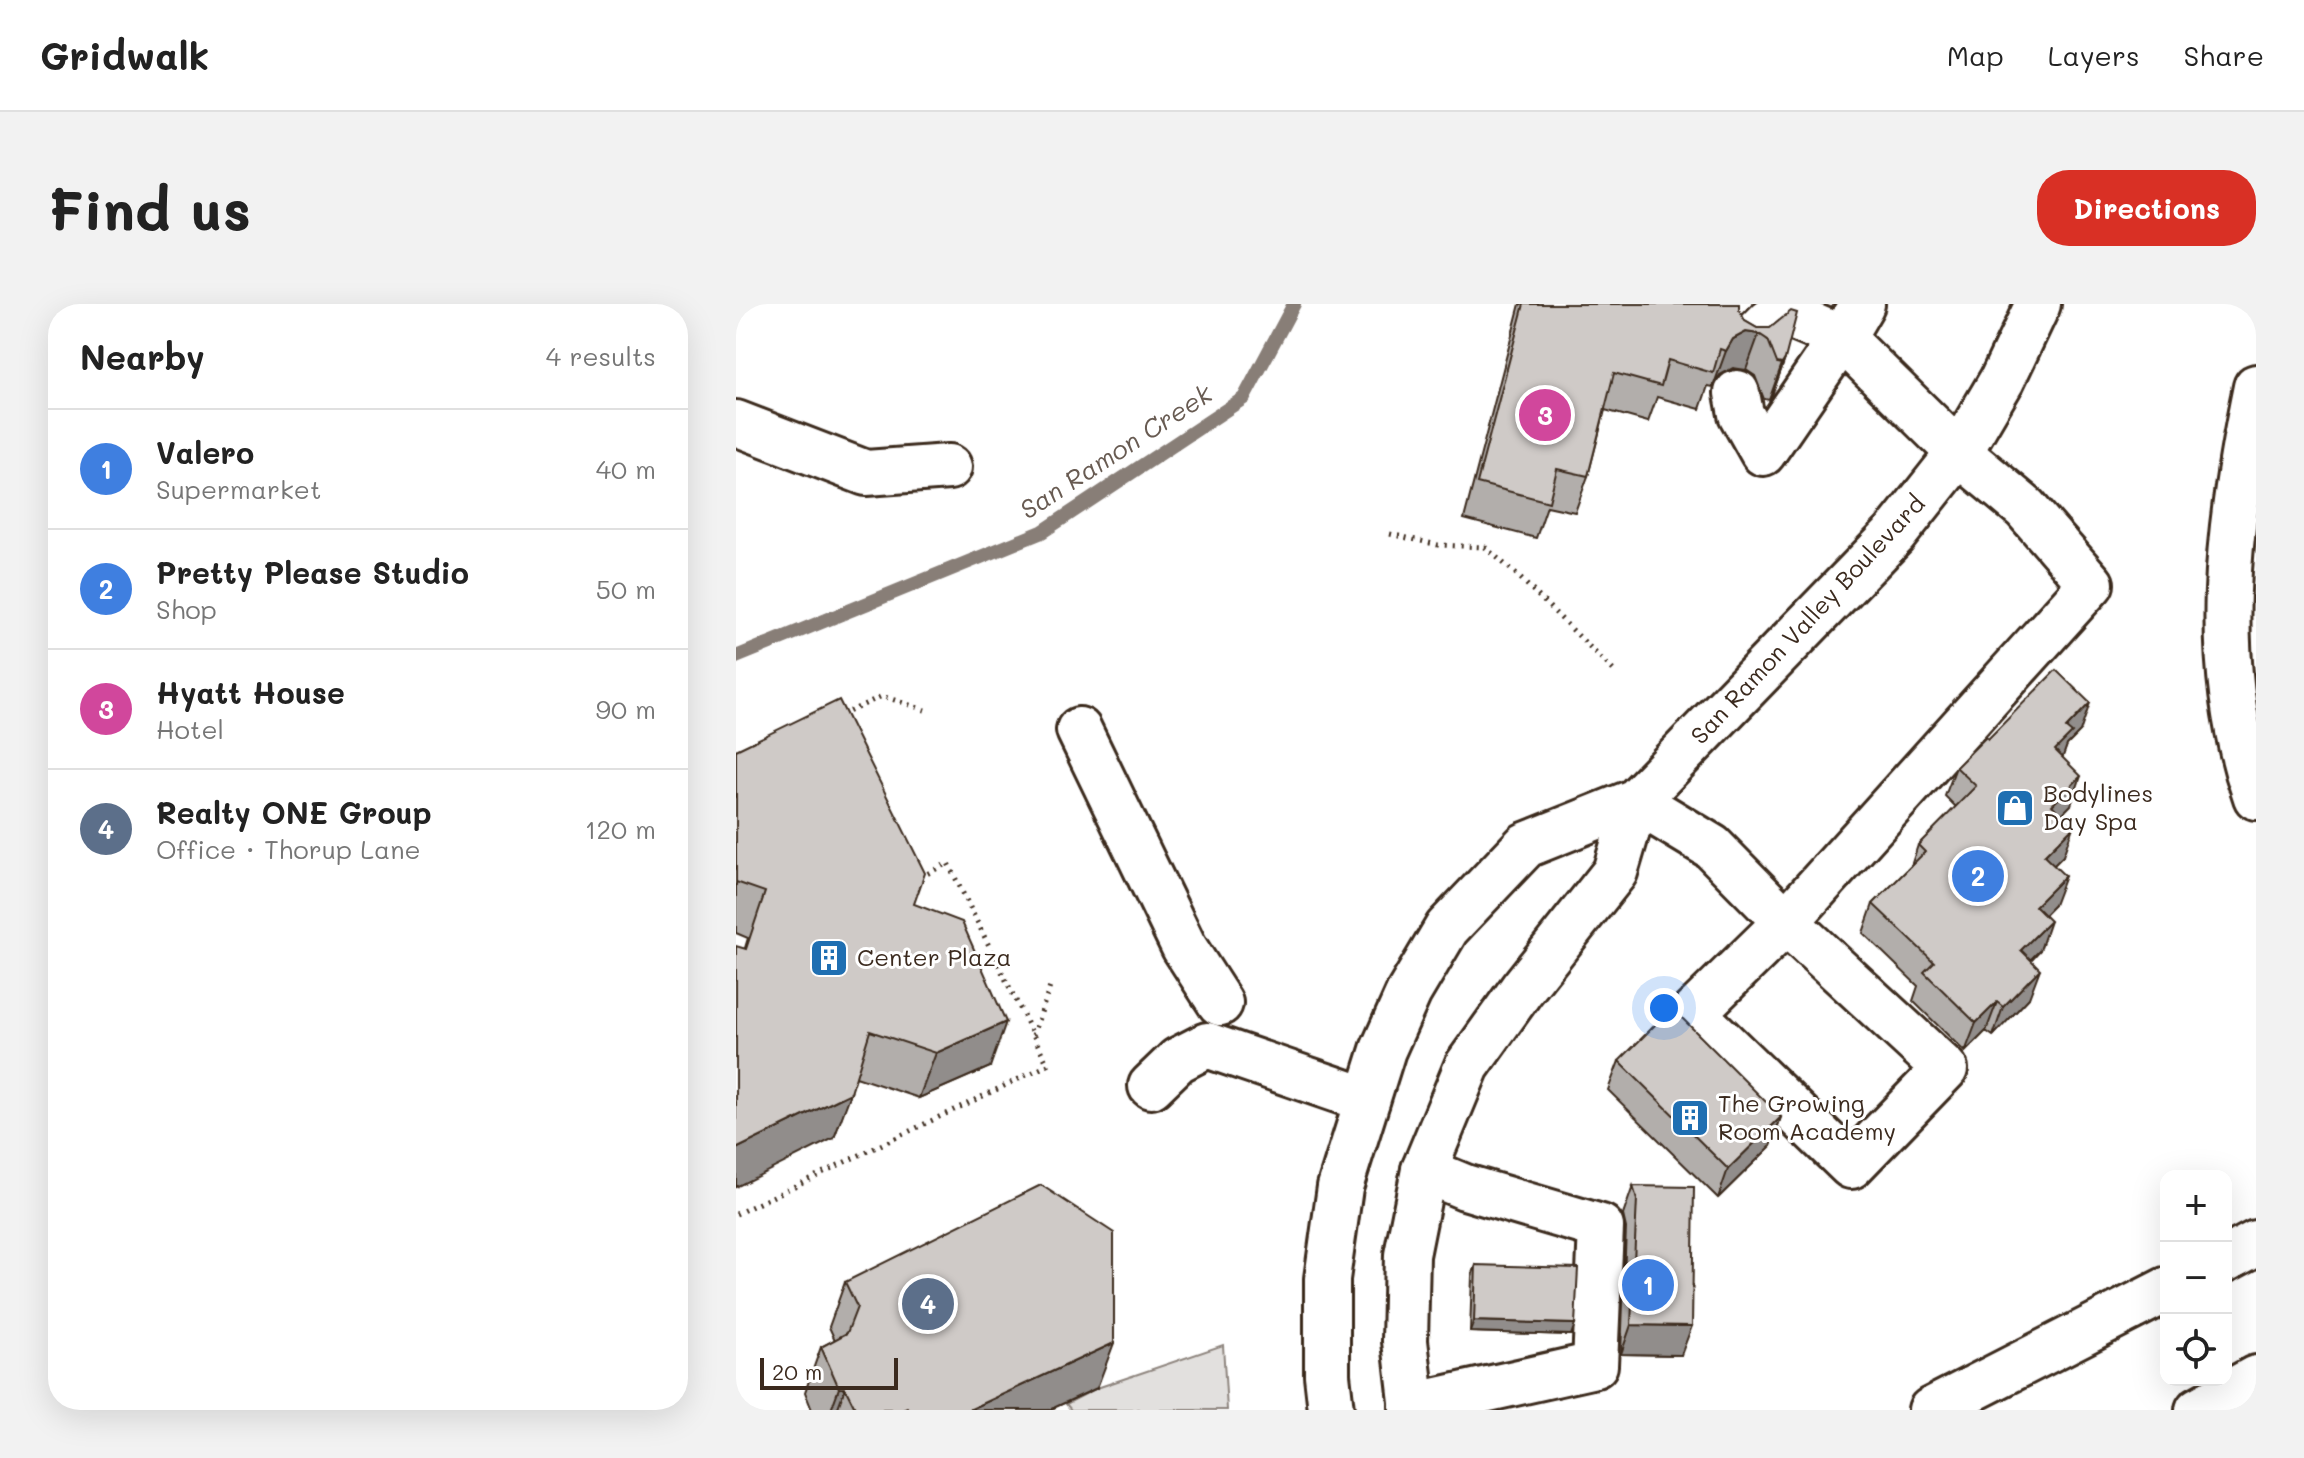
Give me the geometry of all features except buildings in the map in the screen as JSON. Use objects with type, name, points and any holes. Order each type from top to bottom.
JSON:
[{"type":"main road","name":"San Ramon Valley Boulevard","points":[[1331,1410],[1327,1375],[1327,1279],[1340,1187],[1383,1050],[1409,992],[1447,928],[1526,845],[1636,801],[1894,535],[1959,453],[2002,380],[2038,304]]},
{"type":"main road","points":[[1636,801],[1712,847],[1786,922],[1945,1069],[1851,1166],[1693,1013],[1786,922],[2091,584],[2025,508],[1959,453],[1852,321],[1787,315],[1770,320],[1750,340]]},
{"type":"main road","points":[[1737,393],[1741,414],[1763,453],[1852,321]]},
{"type":"main road","points":[[2256,387],[2242,455],[2229,557],[2228,663],[2245,764],[2256,797]]},
{"type":"main road","points":[[736,423],[866,473],[949,467]]},
{"type":"main road","points":[[1079,730],[1184,947],[1220,1003]]},
{"type":"main road","name":"San Ramon Valley Boulevard","points":[[1413,1408],[1405,1341],[1407,1255],[1424,1170],[1467,1066],[1522,989],[1615,872],[1636,801]]},
{"type":"main road","points":[[1151,1086],[1178,1060],[1207,1045],[1367,1100]]},
{"type":"main road","points":[[1413,1408],[1595,1365],[1601,1227],[1465,1187],[1424,1170]]},
{"type":"main road","points":[[2232,1256],[2256,1243]]},
{"type":"main road","points":[[1931,1410],[2160,1293]]},
{"type":"main road","points":[[2198,1410],[2256,1378]]},
{"type":"path","points":[[1390,534],[1438,545],[1485,547],[1614,671]]},
{"type":"path","points":[[847,729],[840,715],[882,696],[925,710]]},
{"type":"path","points":[[736,1214],[1048,1065],[948,863],[919,878],[912,864]]},
{"type":"path","points":[[1033,1037],[1050,987]]},
{"type":"shaded area","points":[[1223,1345],[1227,1410],[1071,1410],[1066,1404],[1097,1388]]},
{"type":"waterway","name":"San Ramon Creek","points":[[736,657],[1042,532],[1244,398],[1294,304]]},
{"type":"place","name":"Hyatt House","points":[[1545,415]]},
{"type":"place","name":"Bodylines Day Spa","points":[[2015,808]]},
{"type":"place","name":"Pretty Please Studio","points":[[1978,876]]},
{"type":"place","name":"Center Plaza","points":[[829,958]]},
{"type":"place","name":"The Growing Room Academy","points":[[1690,1118]]},
{"type":"place","name":"Valero","points":[[1648,1285]]},
{"type":"place","name":"Realty ONE Group","points":[[928,1304]]}]
